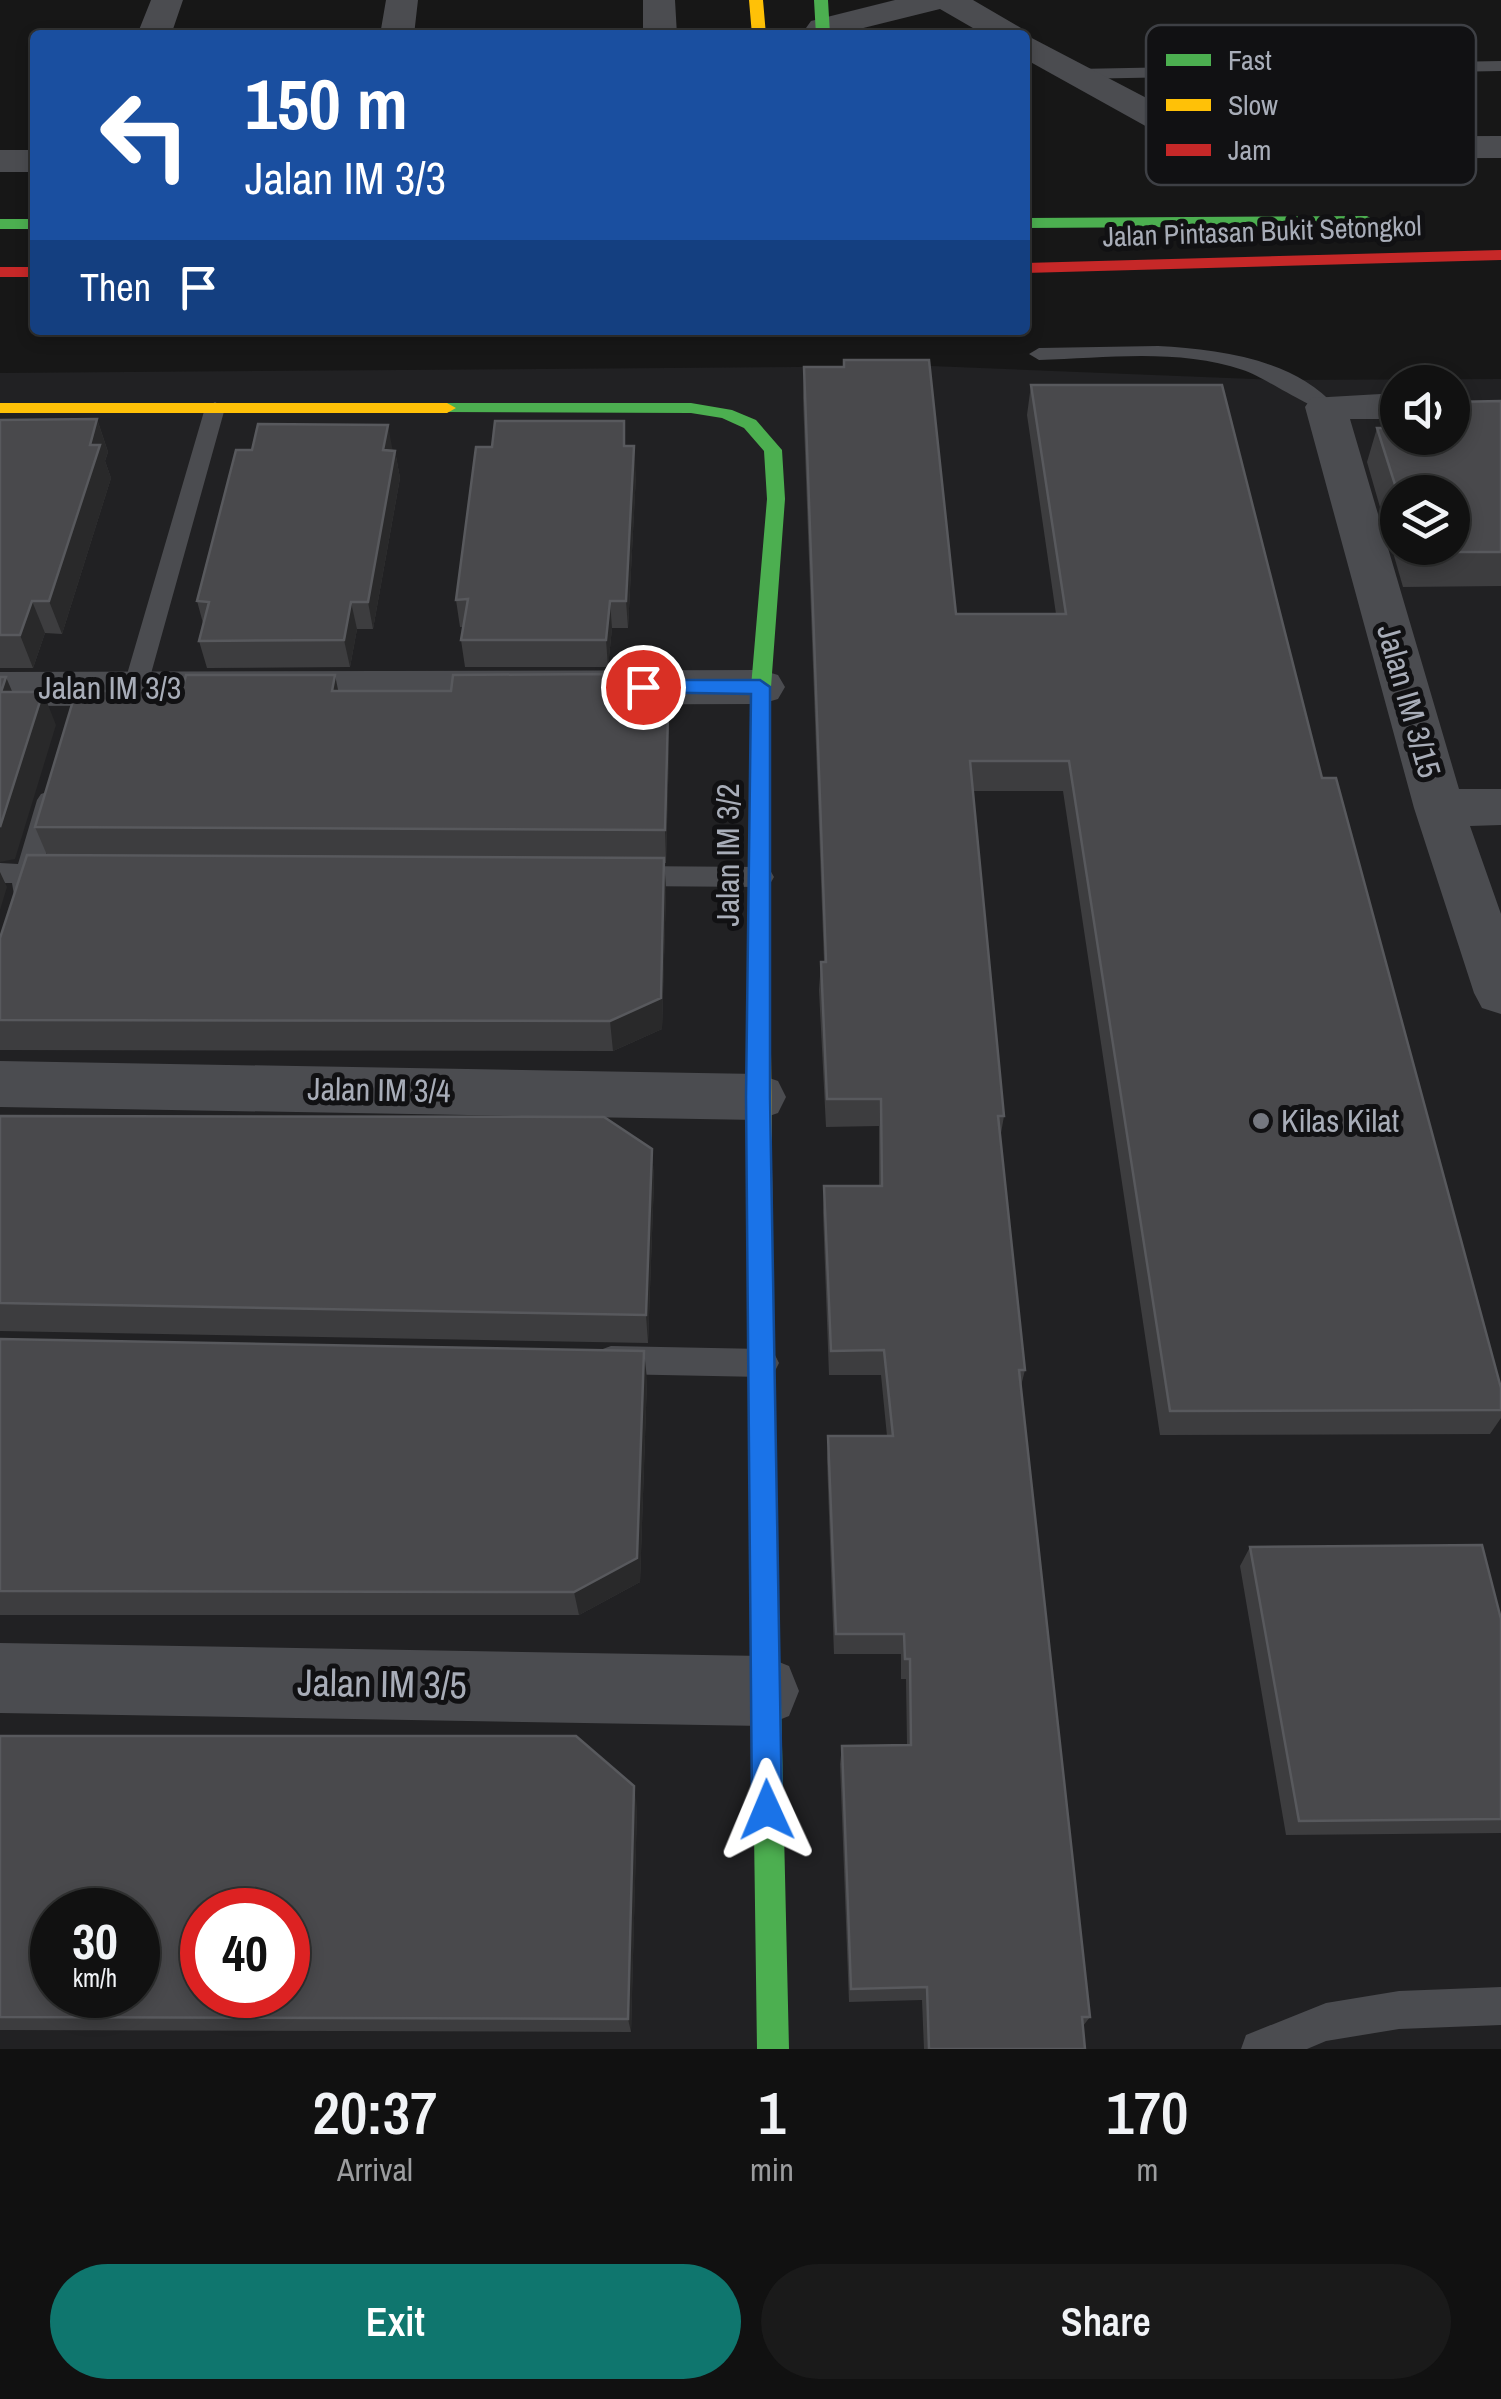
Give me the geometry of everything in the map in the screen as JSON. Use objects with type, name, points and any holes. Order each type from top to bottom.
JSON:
[{"type":"street","points":[[156,30],[167,0]]},
{"type":"street","points":[[398,30],[402,0]]},
{"type":"street","points":[[659,0],[660,30]]},
{"type":"street","points":[[756,0],[758,30]]},
{"type":"street","points":[[822,21],[935,0]]},
{"type":"street","points":[[949,0],[1000,30]]},
{"type":"street","points":[[1030,47],[1146,112]]},
{"type":"street","points":[[1476,147],[1501,147]]},
{"type":"street","points":[[0,161],[30,161]]},
{"type":"street","name":"Jalan Pintasan Bukit Setongkol","points":[[1030,221],[1049,224],[1383,221]]},
{"type":"street","points":[[0,224],[30,224]]},
{"type":"street","name":"Jalan Pintasan Bukit Setongkol","points":[[1030,268],[1501,255]]},
{"type":"street","points":[[0,272],[30,272]]},
{"type":"street","points":[[1326,407],[1380,406]]},
{"type":"street","name":"Jalan IM 3/15","points":[[1326,407],[1439,808],[1501,993]]},
{"type":"street","name":"Jalan IM 3/2","points":[[0,408],[690,408],[726,414],[750,424],[773,450],[776,499],[760,687],[758,1097],[764,1691],[773,2049]]},
{"type":"street","name":"Jalan IM 3/3","points":[[0,689],[80,698],[135,688],[760,687]]},
{"type":"street","points":[[1439,808],[1501,807]]},
{"type":"street","name":"Jalan IM 3/4","points":[[0,1084],[758,1097]]},
{"type":"street","name":"Jalan IM 3/5","points":[[0,1678],[764,1691]]},
{"type":"lane","points":[[1476,66],[1501,66]]},
{"type":"lane","points":[[1076,74],[1146,73]]},
{"type":"lane","points":[[1039,354],[1183,354],[1236,362],[1273,374],[1326,407]]},
{"type":"lane","points":[[135,688],[215,408]]},
{"type":"lane","points":[[16,910],[55,781]]},
{"type":"lane","points":[[0,873],[87,874]]},
{"type":"lane","points":[[602,876],[761,877]]},
{"type":"lane","points":[[587,1360],[763,1363]]},
{"type":"lane","points":[[1260,2049],[1326,2022],[1400,2010],[1501,2006]]},
{"type":"shaded area","points":[[931,366],[1276,380],[1380,380],[1380,455],[1470,455],[1470,379],[1501,379],[1501,2049],[0,2049],[0,373]]},
{"type":"building","points":[[844,360],[929,360],[956,614],[1066,614],[1031,385],[1222,385],[1322,778],[1336,778],[1501,1388],[1501,1410],[1170,1411],[1069,761],[970,761],[1004,1116],[998,1116],[1025,1370],[1019,1370],[1090,2017],[1082,2017],[1085,2049],[929,2049],[927,1987],[851,1989],[842,1746],[911,1745],[910,1659],[905,1659],[904,1634],[836,1634],[828,1436],[893,1436],[884,1350],[831,1351],[824,1186],[882,1186],[881,1099],[827,1099],[821,962],[826,962],[804,367],[844,367]]},
{"type":"building","points":[[1501,401],[1501,552],[1470,552],[1470,475],[1392,475],[1386,455],[1470,455],[1470,402]]},
{"type":"building","points":[[97,419],[90,445],[100,445],[49,601],[32,601],[20,635],[0,635],[0,420]]},
{"type":"building","points":[[495,421],[624,421],[624,446],[634,446],[626,601],[610,601],[606,640],[461,640],[468,599],[456,600],[476,447],[492,447]]},
{"type":"building","points":[[258,424],[388,425],[383,450],[395,451],[368,602],[351,602],[344,640],[199,641],[209,602],[197,601],[236,450],[252,450]]},
{"type":"building","points":[[601,674],[668,714],[665,830],[35,827],[76,691],[182,691],[186,675],[335,675],[332,691],[451,691],[453,675]]},
{"type":"building","points":[[0,677],[6,677],[1,692],[43,692],[0,827]]},
{"type":"building","points":[[27,855],[664,858],[661,998],[610,1021],[0,1020],[0,938]]},
{"type":"building","points":[[0,1116],[604,1117],[652,1149],[646,1315],[0,1303]]},
{"type":"building","points":[[0,1339],[644,1351],[637,1558],[574,1592],[0,1591]]},
{"type":"building","points":[[1482,1545],[1501,1619],[1501,1819],[1299,1821],[1250,1547]]},
{"type":"building","points":[[0,1736],[576,1736],[634,1786],[628,2019],[310,2018],[310,1888],[180,1888],[180,2018],[160,2018],[160,1888],[30,1888],[30,2017],[0,2017]]},
{"type":"traffic: fast","points":[[821,0],[823,30]]},
{"type":"traffic: fast","points":[[1030,223],[1367,221]]},
{"type":"traffic: fast","points":[[0,224],[30,224]]},
{"type":"traffic: fast","points":[[447,408],[691,408],[726,414],[750,424],[773,450],[776,499],[761,687],[759,938]]},
{"type":"traffic: fast","points":[[761,1399],[773,2049]]},
{"type":"traffic: slow","points":[[756,0],[759,30]]},
{"type":"traffic: slow","points":[[0,408],[447,408]]},
{"type":"traffic: slow","points":[[759,938],[761,1399]]},
{"type":"traffic: jam","points":[[1030,268],[1501,255]]},
{"type":"traffic: jam","points":[[0,272],[30,272]]},
{"type":"place","name":"Kilas Kilat","points":[[1261,1121]]},
{"type":"route","points":[[643,687],[760,687],[758,1097],[767,1810]]}]
